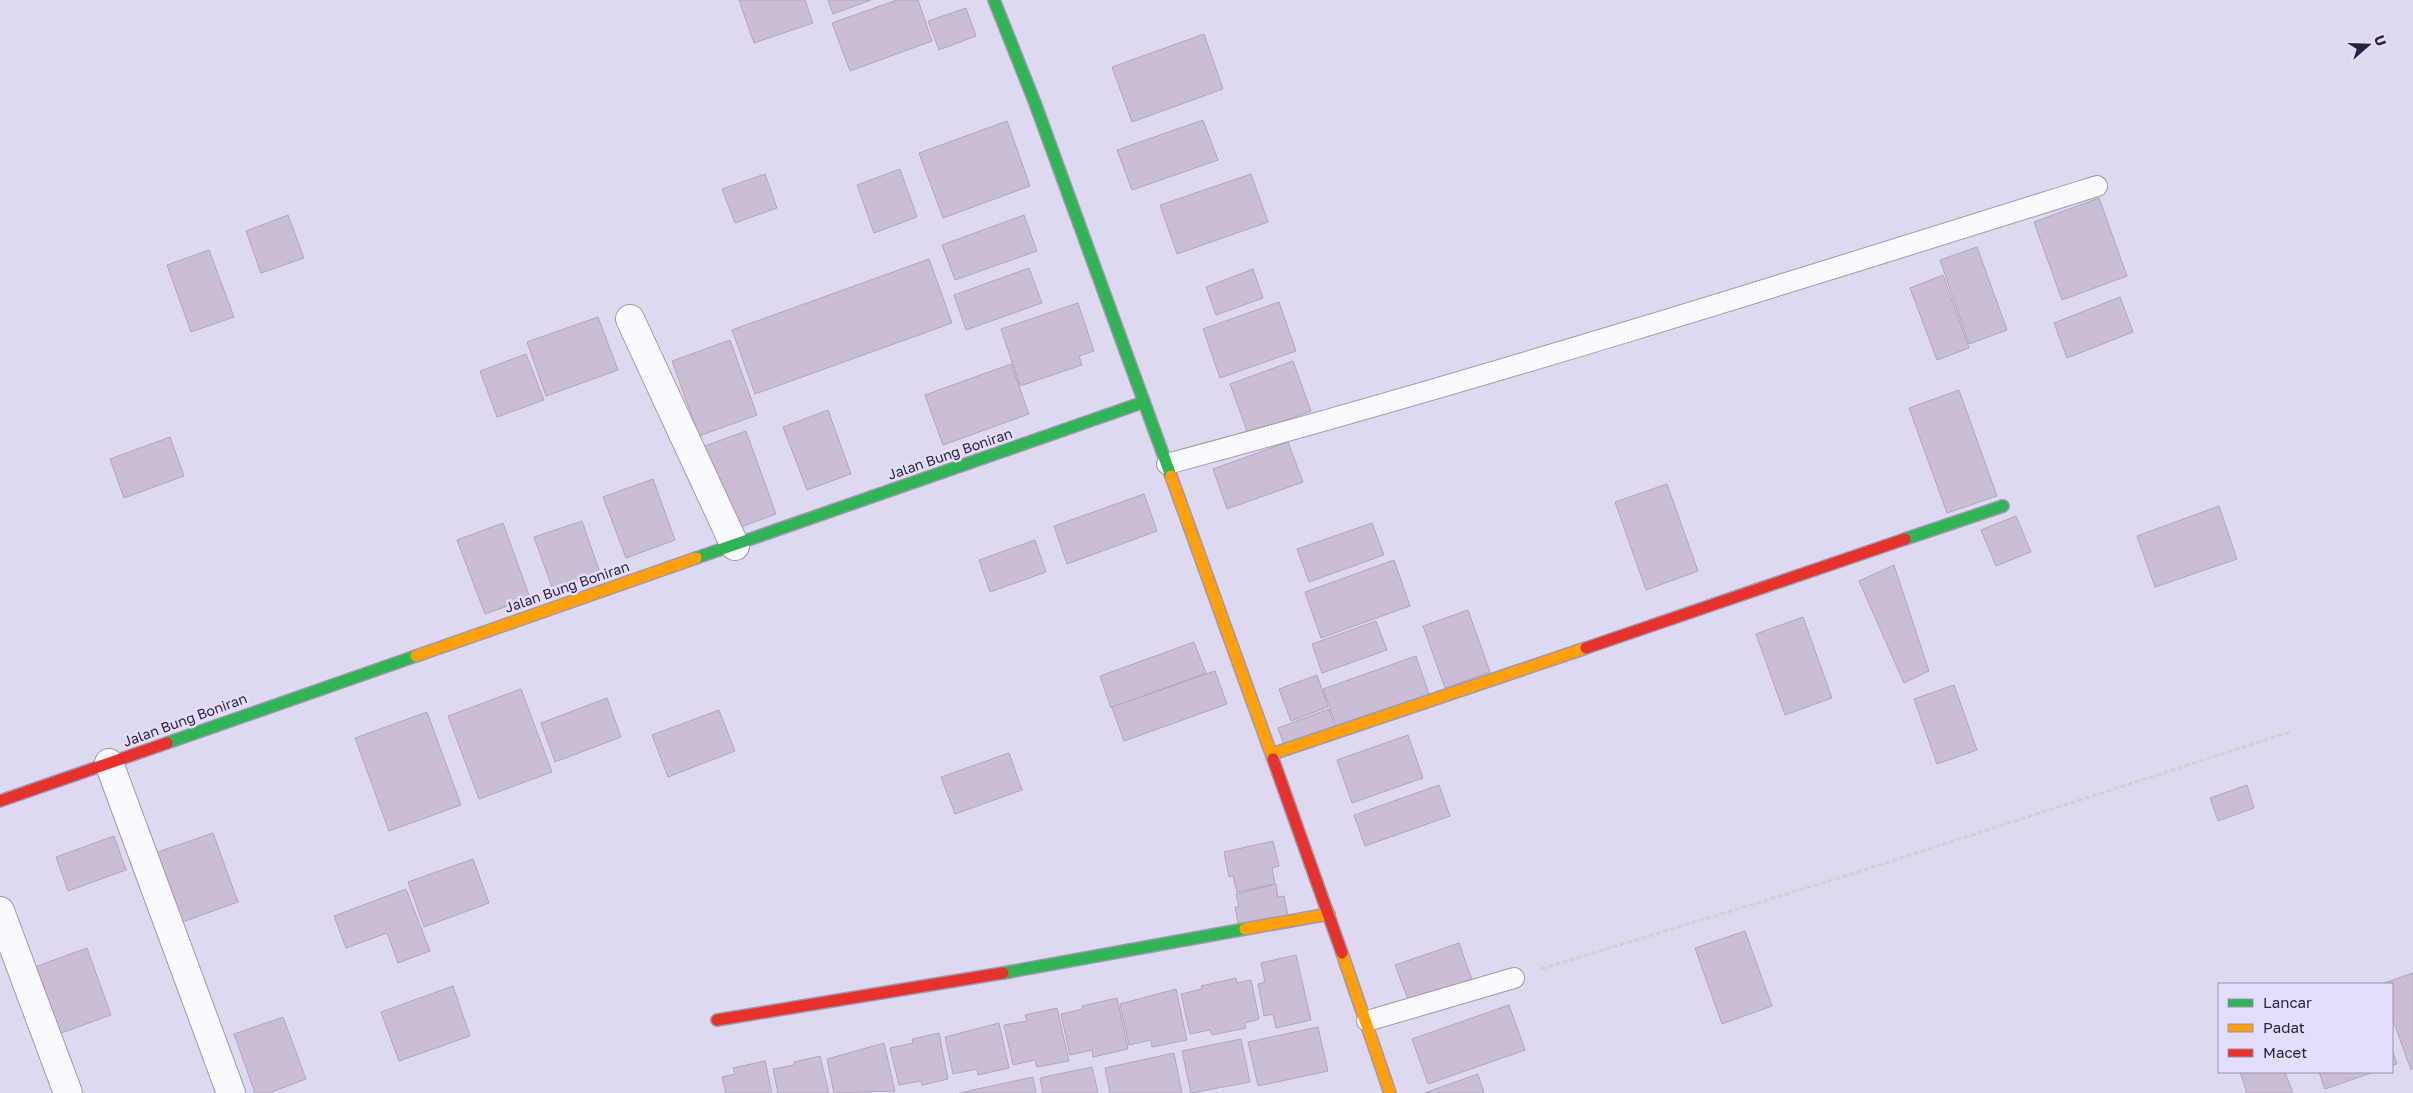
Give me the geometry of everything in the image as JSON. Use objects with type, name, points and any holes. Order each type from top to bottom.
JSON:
[{"type":"street","points":[[994,0],[1035,103],[1272,754],[1367,1021],[1384,1092]]},
{"type":"street","points":[[630,319],[735,546]]},
{"type":"street","name":"Jalan Bung Boniran","points":[[0,801],[1144,402]]},
{"type":"street","points":[[1272,754],[2002,506]]},
{"type":"street","points":[[108,763],[231,1093]]},
{"type":"street","points":[[0,912],[68,1093]]},
{"type":"street","points":[[717,1020],[1024,970],[1329,914]]},
{"type":"lane","points":[[1167,464],[1596,342],[2097,186]]},
{"type":"lane","points":[[1367,1021],[1514,978]]},
{"type":"path","points":[[1514,978],[1842,877],[2290,732]]},
{"type":"building","points":[[739,0],[805,0],[813,23],[754,43]]},
{"type":"building","points":[[828,0],[871,0],[833,14]]},
{"type":"building","points":[[897,0],[918,0],[932,41],[850,71],[832,23]]},
{"type":"building","points":[[966,8],[976,36],[939,50],[928,21]]},
{"type":"building","points":[[1204,34],[1223,89],[1132,122],[1112,67]]},
{"type":"building","points":[[1203,120],[1218,160],[1132,190],[1117,150]]},
{"type":"building","points":[[1007,121],[1030,186],[943,218],[919,153]]},
{"type":"building","points":[[900,169],[917,217],[874,233],[857,185]]},
{"type":"building","points":[[765,174],[777,208],[735,223],[722,189]]},
{"type":"building","points":[[1251,174],[1268,222],[1177,254],[1160,205]]},
{"type":"building","points":[[2099,198],[2127,276],[2062,300],[2034,222]]},
{"type":"building","points":[[288,215],[304,258],[261,273],[246,231]]},
{"type":"building","points":[[1024,215],[1037,251],[955,280],[942,245]]},
{"type":"building","points":[[1977,247],[2007,330],[1969,344],[1940,260]]},
{"type":"building","points":[[209,250],[234,317],[191,332],[167,265]]},
{"type":"building","points":[[929,259],[952,323],[755,394],[732,330]]},
{"type":"building","points":[[1029,268],[1042,303],[966,330],[954,295]]},
{"type":"building","points":[[1253,269],[1263,298],[1216,315],[1206,287]]},
{"type":"building","points":[[1943,275],[1969,348],[1937,360],[1910,288]]},
{"type":"building","points":[[2120,297],[2133,332],[2067,358],[2054,323]]},
{"type":"building","points":[[1279,302],[1296,351],[1220,378],[1203,329]]},
{"type":"building","points":[[1078,303],[1094,351],[1079,356],[1082,365],[1020,386],[1001,329]]},
{"type":"building","points":[[598,317],[618,370],[546,396],[527,342]]},
{"type":"building","points":[[730,340],[757,415],[699,436],[672,361]]},
{"type":"building","points":[[526,354],[544,400],[497,417],[480,371]]},
{"type":"building","points":[[1293,361],[1311,411],[1248,434],[1230,384]]},
{"type":"building","points":[[1011,364],[1029,414],[943,445],[925,395]]},
{"type":"building","points":[[1959,390],[1997,496],[1947,513],[1909,408]]},
{"type":"building","points":[[828,410],[851,474],[807,490],[783,427]]},
{"type":"building","points":[[746,431],[776,514],[730,531],[699,448]]},
{"type":"building","points":[[170,437],[184,476],[124,498],[110,459]]},
{"type":"building","points":[[1288,442],[1303,482],[1227,509],[1213,469]]},
{"type":"building","points":[[653,479],[675,540],[626,558],[603,497]]},
{"type":"building","points":[[1667,484],[1698,571],[1646,590],[1615,502]]},
{"type":"building","points":[[1144,494],[1157,531],[1067,564],[1054,526]]},
{"type":"building","points":[[2219,506],[2237,559],[2155,587],[2137,536]]},
{"type":"building","points":[[2016,516],[2031,552],[1996,566],[1981,530]]},
{"type":"building","points":[[582,521],[600,573],[553,590],[534,537]]},
{"type":"building","points":[[503,523],[530,598],[485,614],[457,540]]},
{"type":"building","points":[[1372,523],[1384,555],[1309,582],[1297,549]]},
{"type":"building","points":[[1035,540],[1046,572],[990,592],[979,560]]},
{"type":"building","points":[[1394,560],[1410,606],[1321,638],[1305,592]]},
{"type":"building","points":[[1894,565],[1929,671],[1904,683],[1859,581]]},
{"type":"building","points":[[1468,610],[1490,672],[1445,688],[1423,626]]},
{"type":"building","points":[[1803,617],[1832,698],[1785,715],[1756,634]]},
{"type":"building","points":[[1376,621],[1387,650],[1322,673],[1312,644]]},
{"type":"building","points":[[1194,642],[1206,673],[1111,708],[1100,676]]},
{"type":"building","points":[[1416,656],[1430,697],[1338,730],[1323,689]]},
{"type":"building","points":[[1215,671],[1227,704],[1124,741],[1112,707]]},
{"type":"building","points":[[1317,675],[1328,707],[1291,721],[1279,689]]},
{"type":"building","points":[[1954,685],[1977,750],[1937,764],[1914,699]]},
{"type":"building","points":[[521,689],[552,772],[479,799],[448,716]]},
{"type":"building","points":[[607,698],[621,737],[555,762],[541,723]]},
{"type":"building","points":[[1329,709],[1336,730],[1285,748],[1278,728]]},
{"type":"building","points":[[719,710],[735,751],[668,777],[652,735]]},
{"type":"building","points":[[427,712],[461,805],[389,831],[355,738]]},
{"type":"building","points":[[1408,735],[1423,778],[1352,803],[1337,760]]},
{"type":"building","points":[[1009,753],[1022,790],[955,814],[941,777]]},
{"type":"building","points":[[1439,785],[1450,816],[1365,846],[1354,815]]},
{"type":"building","points":[[2247,785],[2254,808],[2218,821],[2210,798]]},
{"type":"building","points":[[213,833],[238,902],[174,925],[149,855]]},
{"type":"building","points":[[114,836],[126,870],[68,891],[56,857]]},
{"type":"building","points":[[1273,841],[1279,866],[1272,868],[1275,884],[1237,892],[1233,876],[1229,877],[1224,852]]},
{"type":"building","points":[[473,859],[489,903],[424,927],[408,882]]},
{"type":"building","points":[[1276,884],[1278,897],[1284,896],[1288,916],[1239,927],[1235,907],[1239,907],[1236,894]]},
{"type":"building","points":[[406,889],[430,951],[398,963],[387,933],[346,948],[334,916]]},
{"type":"building","points":[[1745,931],[1772,1006],[1722,1024],[1695,948]]},
{"type":"building","points":[[1459,943],[1473,983],[1410,1005],[1395,965]]},
{"type":"building","points":[[87,948],[111,1015],[56,1035],[32,968]]},
{"type":"building","points":[[1296,955],[1311,1020],[1276,1028],[1273,1014],[1264,1016],[1258,984],[1265,982],[1261,963]]},
{"type":"building","points":[[2413,973],[2413,1069],[2411,1070],[2393,1020],[2393,983],[2384,983]]},
{"type":"building","points":[[1236,978],[1237,983],[1251,980],[1259,1019],[1245,1023],[1246,1028],[1212,1035],[1210,1030],[1190,1034],[1181,994],[1202,989],[1201,986]]},
{"type":"building","points":[[453,986],[470,1036],[399,1061],[381,1012]]},
{"type":"building","points":[[1176,989],[1187,1040],[1152,1047],[1151,1040],[1129,1045],[1120,1004]]},
{"type":"building","points":[[1117,998],[1128,1049],[1093,1057],[1092,1050],[1070,1055],[1061,1014],[1083,1009],[1082,1006]]},
{"type":"building","points":[[1509,1005],[1525,1050],[1428,1084],[1412,1039]]},
{"type":"building","points":[[1057,1008],[1069,1061],[1037,1067],[1035,1060],[1013,1065],[1004,1025],[1027,1021],[1025,1015]]},
{"type":"building","points":[[283,1017],[306,1079],[269,1093],[255,1093],[234,1034]]},
{"type":"building","points":[[999,1023],[1009,1068],[978,1075],[977,1069],[953,1074],[945,1037]]},
{"type":"building","points":[[1318,1027],[1328,1071],[1258,1086],[1248,1042]]},
{"type":"building","points":[[939,1033],[948,1079],[922,1085],[921,1081],[899,1085],[890,1048],[913,1043],[912,1039]]},
{"type":"building","points":[[1241,1039],[1250,1082],[1191,1093],[1182,1051]]},
{"type":"building","points":[[884,1043],[895,1091],[834,1093],[827,1059]]},
{"type":"building","points":[[2393,1052],[2397,1064],[2393,1065]]},
{"type":"building","points":[[1174,1053],[1182,1093],[1110,1093],[1105,1068]]},
{"type":"building","points":[[820,1056],[829,1093],[778,1093],[773,1069],[794,1065],[794,1062]]},
{"type":"building","points":[[765,1061],[772,1093],[726,1093],[722,1077],[735,1074],[733,1068]]},
{"type":"building","points":[[1092,1067],[1098,1093],[1043,1093],[1040,1078]]},
{"type":"building","points":[[2240,1073],[2285,1073],[2293,1093],[2247,1093]]},
{"type":"building","points":[[2319,1073],[2371,1073],[2325,1089]]},
{"type":"building","points":[[1478,1074],[1484,1093],[1424,1093]]},
{"type":"building","points":[[1033,1077],[1036,1093],[959,1093]]},
{"type":"traffic: fast","points":[[994,0],[1035,103],[1171,476]]},
{"type":"traffic: fast","points":[[696,558],[1144,402]]},
{"type":"traffic: fast","points":[[1905,539],[2003,506]]},
{"type":"traffic: fast","points":[[167,743],[416,656]]},
{"type":"traffic: fast","points":[[1003,973],[1245,929]]},
{"type":"traffic: slow","points":[[1171,476],[1273,759]]},
{"type":"traffic: slow","points":[[416,656],[696,558]]},
{"type":"traffic: slow","points":[[1272,754],[1586,648]]},
{"type":"traffic: slow","points":[[1245,929],[1329,914]]},
{"type":"traffic: slow","points":[[1342,953],[1390,1093]]},
{"type":"traffic: jam","points":[[1586,648],[1905,539]]},
{"type":"traffic: jam","points":[[0,801],[167,743]]},
{"type":"traffic: jam","points":[[1273,759],[1342,953]]},
{"type":"traffic: jam","points":[[717,1020],[1003,973]]}]
